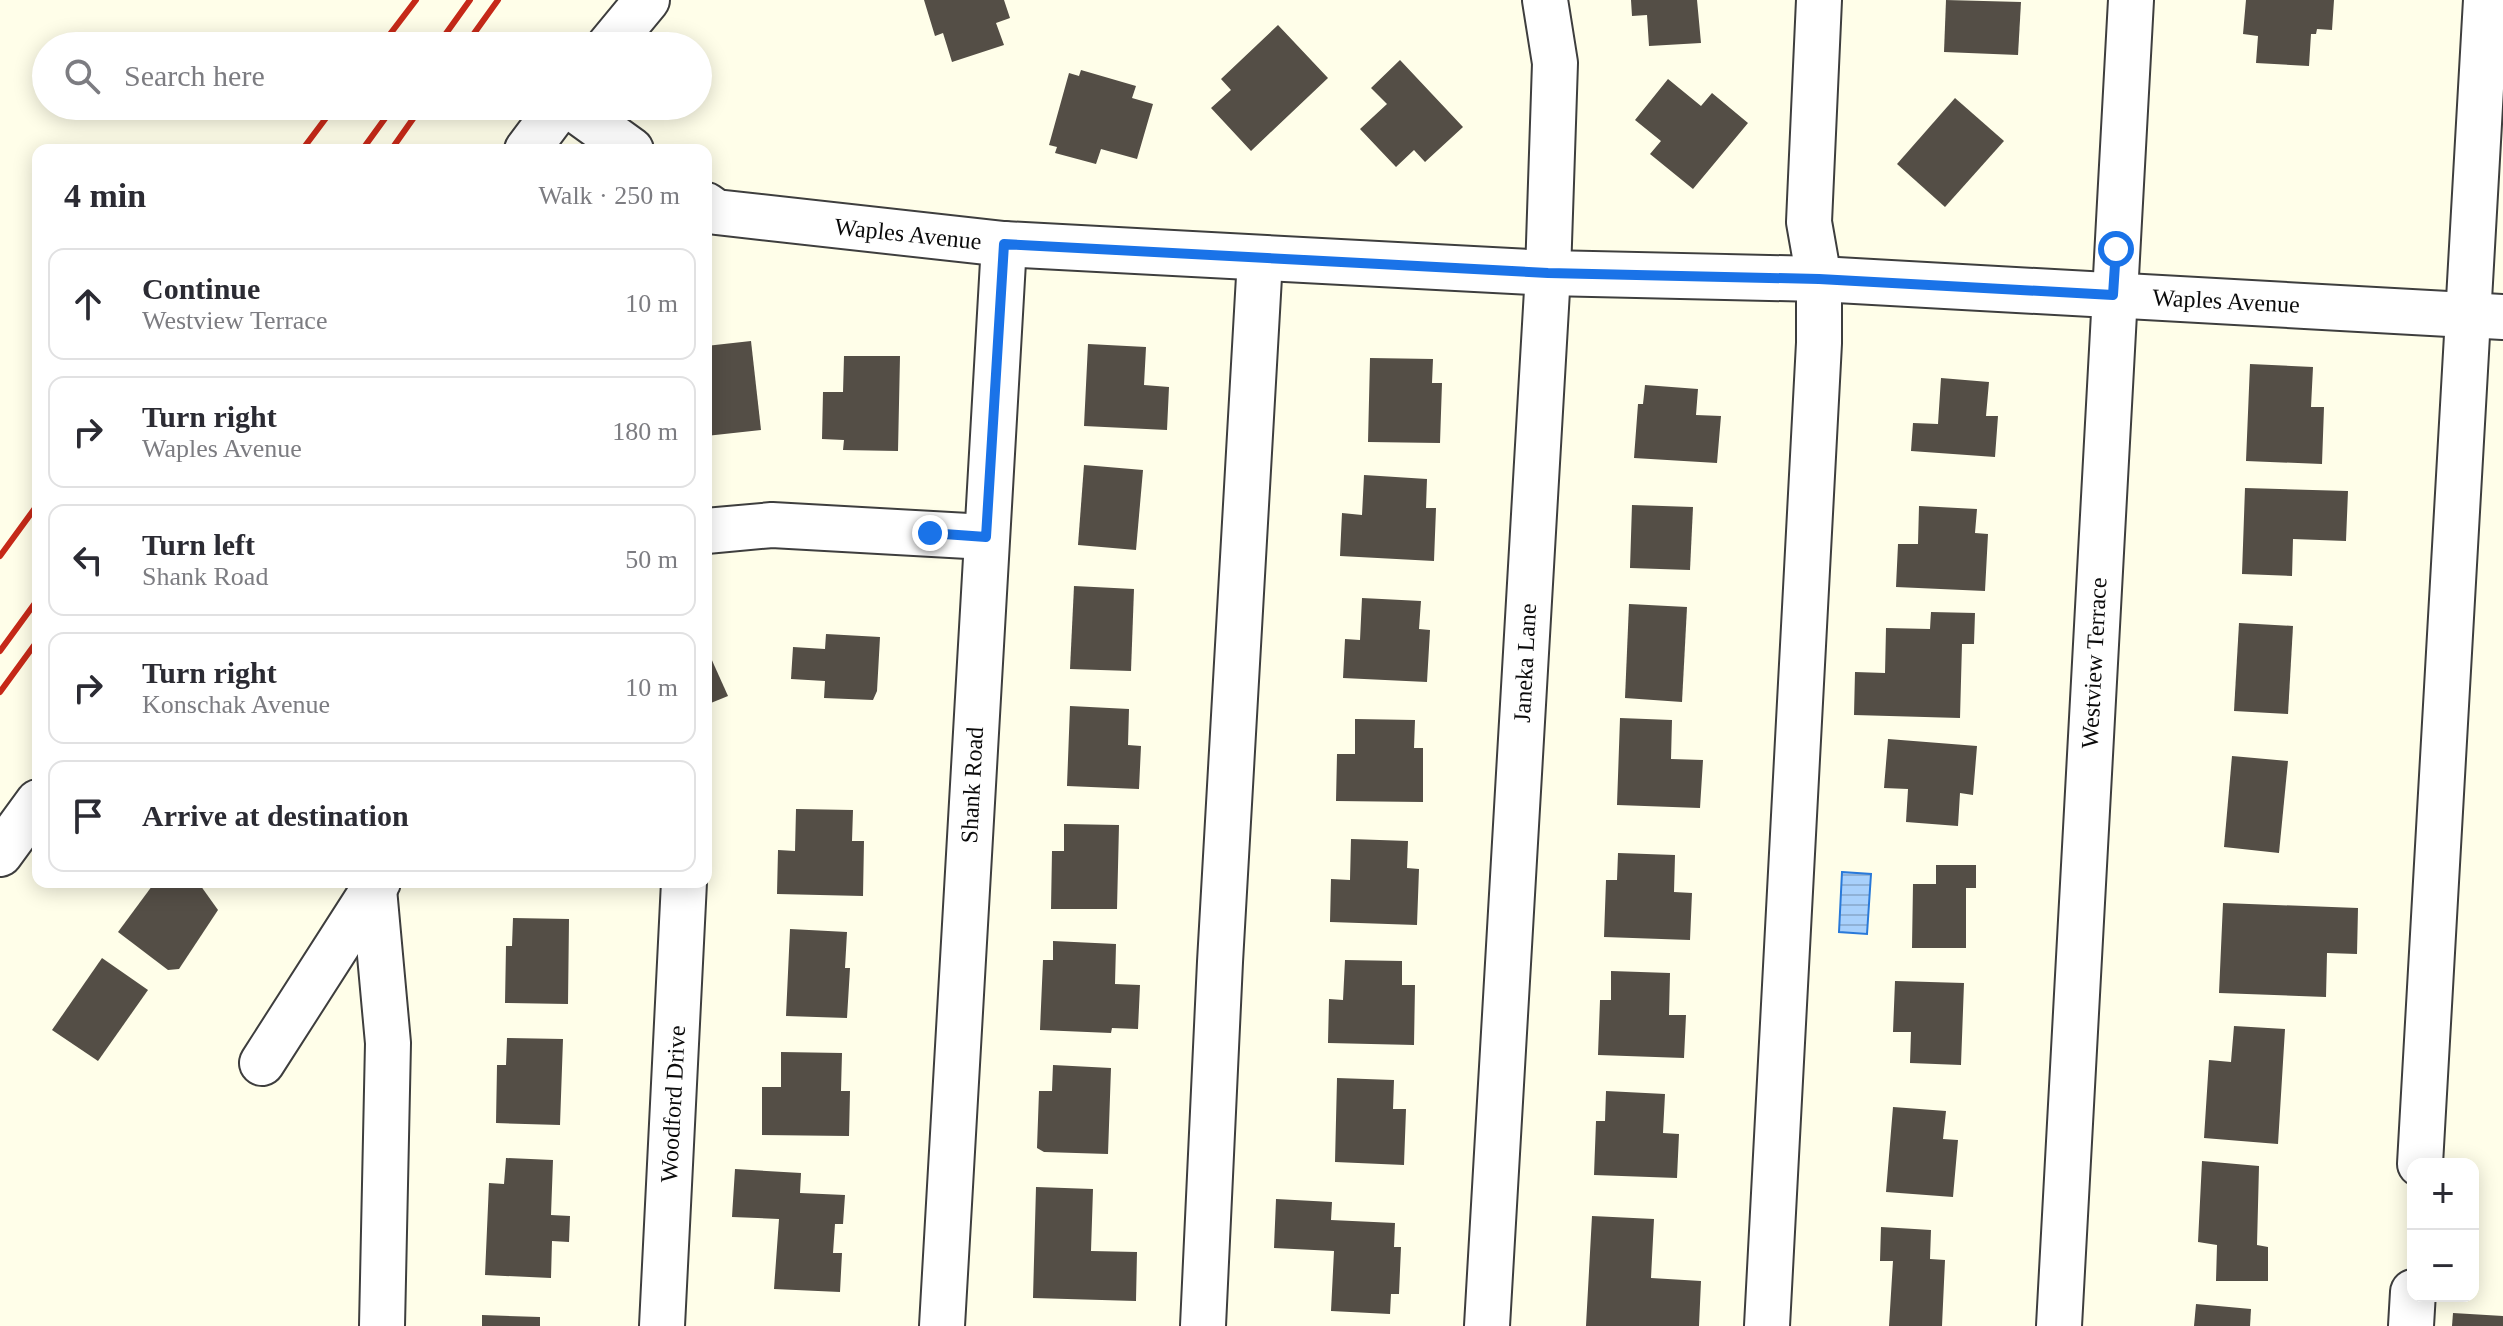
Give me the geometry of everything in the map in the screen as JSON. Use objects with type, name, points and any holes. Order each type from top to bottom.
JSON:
[{"type":"street","points":[[621,32],[647,0]]},
{"type":"street","name":"Janeka Lane","points":[[1487,1326],[1548,273],[1555,63],[1545,0]]},
{"type":"street","points":[[1767,1326],[1819,343],[1819,279],[1809,222],[1819,0]]},
{"type":"street","name":"Westview Terrace","points":[[2059,1326],[2131,0]]},
{"type":"street","points":[[2420,1158],[2486,316],[2486,0]]},
{"type":"street","points":[[532,144],[550,120]]},
{"type":"street","points":[[589,120],[623,144]]},
{"type":"street","name":"Waples Avenue","points":[[712,209],[1004,244],[1548,273],[1819,279],[2486,316]]},
{"type":"street","name":"Shank Road","points":[[942,1326],[1004,244]]},
{"type":"street","points":[[1203,1326],[1220,962],[1260,259]]},
{"type":"street","points":[[712,530],[772,525],[986,537]]},
{"type":"street","points":[[0,854],[32,810]]},
{"type":"street","points":[[262,1063],[375,888]]},
{"type":"street","points":[[376,888],[388,1043],[382,1326]]},
{"type":"street","name":"Woodford Drive","points":[[662,1326],[684,888]]},
{"type":"street","points":[[2411,1326],[2412,1302]]},
{"type":"water","points":[[1842,872],[1871,874],[1867,934],[1839,932]]},
{"type":"building","points":[[924,0],[1004,0],[1010,18],[996,23],[1004,45],[952,62],[943,33],[935,36]]},
{"type":"building","points":[[1631,0],[1697,0],[1701,43],[1649,46],[1647,15],[1632,16]]},
{"type":"building","points":[[1946,0],[2021,2],[2018,55],[1944,52]]},
{"type":"building","points":[[2246,0],[2334,0],[2332,30],[2317,29],[2316,34],[2311,34],[2309,66],[2256,63],[2258,36],[2243,34]]},
{"type":"building","points":[[1278,25],[1328,78],[1251,151],[1211,108],[1231,90],[1221,79]]},
{"type":"building","points":[[1400,60],[1463,127],[1425,162],[1414,150],[1396,167],[1360,129],[1387,104],[1371,88]]},
{"type":"building","points":[[1081,70],[1136,86],[1132,98],[1153,104],[1137,159],[1101,149],[1096,164],[1055,153],[1057,147],[1049,145],[1069,73],[1079,76]]},
{"type":"building","points":[[1668,79],[1701,106],[1712,93],[1748,123],[1693,189],[1650,154],[1661,141],[1635,120]]},
{"type":"building","points":[[1955,98],[2004,141],[1945,207],[1897,164]]},
{"type":"building","points":[[751,341],[761,430],[712,435],[712,345]]},
{"type":"building","points":[[1088,344],[1146,347],[1144,385],[1169,387],[1167,430],[1084,426]]},
{"type":"building","points":[[844,356],[900,356],[898,451],[843,450],[844,440],[822,439],[823,392],[843,392]]},
{"type":"building","points":[[1370,358],[1433,359],[1432,383],[1442,383],[1440,443],[1368,442]]},
{"type":"building","points":[[2250,364],[2313,367],[2311,407],[2324,407],[2322,464],[2246,461]]},
{"type":"building","points":[[1941,378],[1989,382],[1986,416],[1998,416],[1995,457],[1911,451],[1913,423],[1938,424]]},
{"type":"building","points":[[1645,385],[1698,389],[1696,415],[1721,416],[1717,463],[1634,458],[1638,404],[1643,404]]},
{"type":"building","points":[[1084,465],[1143,470],[1136,550],[1078,545]]},
{"type":"building","points":[[1364,475],[1427,479],[1426,508],[1436,508],[1434,561],[1340,556],[1342,513],[1362,515]]},
{"type":"building","points":[[2245,488],[2348,491],[2346,541],[2293,539],[2292,576],[2242,574]]},
{"type":"building","points":[[1632,505],[1693,507],[1690,570],[1630,568]]},
{"type":"building","points":[[1919,506],[1977,509],[1975,533],[1988,534],[1985,591],[1896,587],[1898,544],[1918,544]]},
{"type":"building","points":[[1074,586],[1134,589],[1131,671],[1070,669]]},
{"type":"building","points":[[1362,598],[1421,601],[1419,629],[1430,630],[1427,682],[1343,678],[1345,639],[1360,640]]},
{"type":"building","points":[[1629,604],[1687,607],[1682,702],[1625,698]]},
{"type":"building","points":[[1931,612],[1975,613],[1974,644],[1962,644],[1960,718],[1854,715],[1855,672],[1885,673],[1886,628],[1930,629]]},
{"type":"building","points":[[2239,623],[2293,626],[2288,714],[2234,711]]},
{"type":"building","points":[[826,634],[880,637],[877,691],[873,700],[824,698],[825,681],[791,679],[793,647],[825,649]]},
{"type":"building","points":[[712,660],[728,696],[712,703]]},
{"type":"building","points":[[1070,706],[1129,709],[1128,745],[1141,746],[1139,789],[1067,786]]},
{"type":"building","points":[[1620,718],[1672,720],[1671,759],[1703,760],[1700,808],[1617,805]]},
{"type":"building","points":[[1355,719],[1415,720],[1414,748],[1423,748],[1423,802],[1336,801],[1337,754],[1355,754]]},
{"type":"building","points":[[1888,739],[1977,746],[1973,795],[1960,793],[1958,826],[1906,822],[1908,789],[1884,788]]},
{"type":"building","points":[[2232,756],[2288,761],[2279,853],[2224,847]]},
{"type":"building","points":[[796,809],[853,810],[852,841],[864,841],[863,896],[777,894],[778,850],[795,851]]},
{"type":"building","points":[[1064,824],[1119,825],[1117,909],[1051,909],[1052,851],[1064,851]]},
{"type":"building","points":[[1351,839],[1408,841],[1407,868],[1419,869],[1417,925],[1330,922],[1331,879],[1350,880]]},
{"type":"building","points":[[1618,853],[1675,855],[1674,892],[1692,893],[1690,940],[1604,937],[1606,880],[1617,880]]},
{"type":"building","points":[[1936,865],[1976,865],[1976,888],[1966,888],[1966,948],[1912,948],[1913,884],[1936,884]]},
{"type":"building","points":[[151,888],[202,888],[218,910],[179,969],[168,970],[118,932]]},
{"type":"building","points":[[2223,903],[2358,908],[2357,954],[2327,953],[2326,997],[2219,993]]},
{"type":"building","points":[[513,918],[569,919],[568,1004],[505,1003],[506,946],[512,946]]},
{"type":"building","points":[[790,929],[847,932],[845,968],[850,968],[847,1018],[786,1016]]},
{"type":"building","points":[[1053,941],[1116,944],[1115,984],[1140,985],[1138,1029],[1112,1028],[1111,1033],[1040,1030],[1043,960],[1053,960]]},
{"type":"building","points":[[102,958],[148,990],[98,1061],[52,1030]]},
{"type":"building","points":[[1345,960],[1402,961],[1402,985],[1415,985],[1414,1045],[1328,1043],[1329,999],[1343,1000]]},
{"type":"building","points":[[1611,971],[1670,973],[1669,1015],[1686,1015],[1684,1058],[1598,1055],[1600,1000],[1611,1000]]},
{"type":"building","points":[[1895,981],[1964,983],[1961,1065],[1910,1063],[1911,1032],[1893,1032]]},
{"type":"building","points":[[2234,1026],[2285,1029],[2278,1144],[2204,1138],[2209,1060],[2231,1062]]},
{"type":"building","points":[[507,1038],[563,1039],[560,1125],[496,1123],[497,1065],[506,1065]]},
{"type":"building","points":[[781,1052],[842,1053],[841,1091],[850,1091],[849,1136],[762,1135],[762,1087],[781,1087]]},
{"type":"building","points":[[1053,1065],[1111,1068],[1108,1154],[1044,1152],[1037,1148],[1039,1091],[1052,1091]]},
{"type":"building","points":[[1337,1078],[1394,1080],[1393,1109],[1406,1109],[1404,1165],[1335,1162]]},
{"type":"building","points":[[1606,1091],[1665,1094],[1663,1133],[1679,1134],[1677,1178],[1594,1175],[1596,1121],[1605,1121]]},
{"type":"building","points":[[1893,1107],[1946,1111],[1943,1139],[1958,1140],[1953,1197],[1886,1192]]},
{"type":"building","points":[[506,1158],[553,1160],[551,1215],[570,1216],[569,1242],[552,1241],[551,1278],[485,1275],[489,1183],[504,1184]]},
{"type":"building","points":[[2202,1161],[2259,1166],[2257,1245],[2268,1247],[2268,1281],[2216,1281],[2217,1245],[2198,1242]]},
{"type":"building","points":[[735,1169],[801,1173],[800,1193],[845,1195],[843,1224],[835,1224],[833,1253],[842,1253],[840,1292],[774,1289],[779,1219],[732,1217]]},
{"type":"building","points":[[1036,1187],[1093,1189],[1091,1251],[1137,1252],[1136,1301],[1033,1298]]},
{"type":"building","points":[[1276,1199],[1332,1202],[1331,1220],[1395,1223],[1394,1247],[1401,1247],[1399,1294],[1391,1294],[1390,1314],[1331,1311],[1334,1251],[1274,1248]]},
{"type":"building","points":[[1592,1216],[1654,1219],[1651,1278],[1701,1281],[1699,1326],[1586,1326]]},
{"type":"building","points":[[1881,1227],[1931,1230],[1930,1259],[1945,1260],[1942,1326],[1889,1326],[1893,1261],[1880,1261]]},
{"type":"building","points":[[2196,1304],[2251,1309],[2250,1326],[2194,1326]]},
{"type":"building","points":[[2453,1313],[2503,1316],[2503,1326],[2452,1326]]},
{"type":"building","points":[[482,1315],[540,1317],[540,1326],[482,1326]]},
{"type":"railway","points":[[392,32],[416,0]]},
{"type":"railway","points":[[447,32],[470,0]]},
{"type":"railway","points":[[475,32],[498,0]]},
{"type":"railway","points":[[306,144],[324,120]]},
{"type":"railway","points":[[366,144],[384,120]]},
{"type":"railway","points":[[395,144],[412,120]]},
{"type":"railway","points":[[0,556],[32,512]]},
{"type":"railway","points":[[0,651],[32,607]]},
{"type":"railway","points":[[0,692],[32,648]]},
{"type":"route","points":[[930,533],[986,537],[1004,244],[1548,273],[1819,279],[2113,295],[2116,249]]}]
